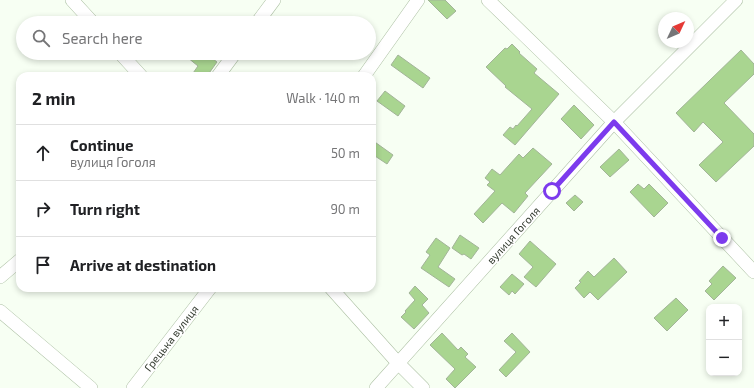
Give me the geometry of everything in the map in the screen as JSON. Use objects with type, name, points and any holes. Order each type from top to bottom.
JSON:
[{"type":"street","points":[[72,0],[86,16]]},
{"type":"street","points":[[262,16],[274,0]]},
{"type":"street","points":[[376,59],[418,0]]},
{"type":"street","points":[[488,0],[614,122],[754,272]]},
{"type":"street","name":"вулиця Гоголя","points":[[376,388],[614,122],[736,0]]},
{"type":"street","points":[[126,60],[137,72]]},
{"type":"street","points":[[221,72],[230,60]]},
{"type":"street","points":[[367,72],[375,60]]},
{"type":"street","points":[[0,277],[16,263]]},
{"type":"street","name":"Грецька вулиця","points":[[133,388],[207,292]]},
{"type":"street","points":[[335,292],[398,363],[423,388]]},
{"type":"street","points":[[0,311],[91,388]]},
{"type":"building","points":[[428,0],[445,0],[456,11],[447,19]]},
{"type":"building","points":[[512,44],[520,52],[519,53],[537,69],[534,73],[559,94],[515,145],[503,135],[510,127],[513,129],[516,125],[517,126],[532,109],[505,87],[506,86],[486,67],[505,48],[507,49]]},
{"type":"building","points":[[741,50],[754,64],[754,74],[724,103],[754,134],[754,146],[716,182],[699,165],[723,142],[703,122],[694,132],[676,113]]},
{"type":"building","points":[[398,55],[430,78],[423,88],[391,65]]},
{"type":"building","points":[[191,60],[214,60],[217,62],[210,72],[194,72],[198,66]]},
{"type":"building","points":[[385,91],[405,106],[398,116],[377,101]]},
{"type":"building","points":[[574,105],[594,125],[581,139],[561,119]]},
{"type":"building","points":[[376,143],[393,155],[387,164],[376,157]]},
{"type":"building","points":[[533,148],[552,164],[525,193],[528,196],[514,213],[502,203],[483,223],[474,214],[495,191],[487,185],[490,182],[485,178],[492,169],[500,175],[519,154],[523,158]]},
{"type":"building","points":[[619,149],[629,160],[610,177],[600,167]]},
{"type":"building","points":[[638,184],[644,189],[649,184],[668,203],[654,217],[630,192]]},
{"type":"building","points":[[575,195],[583,202],[574,211],[566,203]]},
{"type":"building","points":[[460,235],[479,248],[471,259],[452,248]]},
{"type":"building","points":[[436,238],[450,248],[438,267],[455,279],[449,287],[421,268],[430,255],[426,252]]},
{"type":"building","points":[[530,241],[556,264],[536,287],[524,277],[533,267],[519,254]]},
{"type":"building","points":[[614,258],[627,272],[598,300],[590,292],[584,298],[575,288],[581,282],[579,281],[588,271],[594,277]]},
{"type":"building","points":[[723,266],[736,278],[714,300],[705,291],[712,284],[709,281]]},
{"type":"building","points":[[512,274],[524,284],[515,294],[512,291],[509,295],[500,287]]},
{"type":"building","points":[[415,286],[428,299],[422,305],[429,313],[414,329],[401,317],[415,300],[409,293]]},
{"type":"building","points":[[676,298],[688,310],[667,331],[654,318]]},
{"type":"building","points":[[442,333],[458,350],[461,347],[468,354],[465,357],[476,367],[455,388],[446,379],[455,369],[430,345]]},
{"type":"building","points":[[512,333],[530,352],[506,377],[499,370],[516,352],[504,341]]},
{"type":"route","points":[[552,191],[614,122],[722,238]]}]
